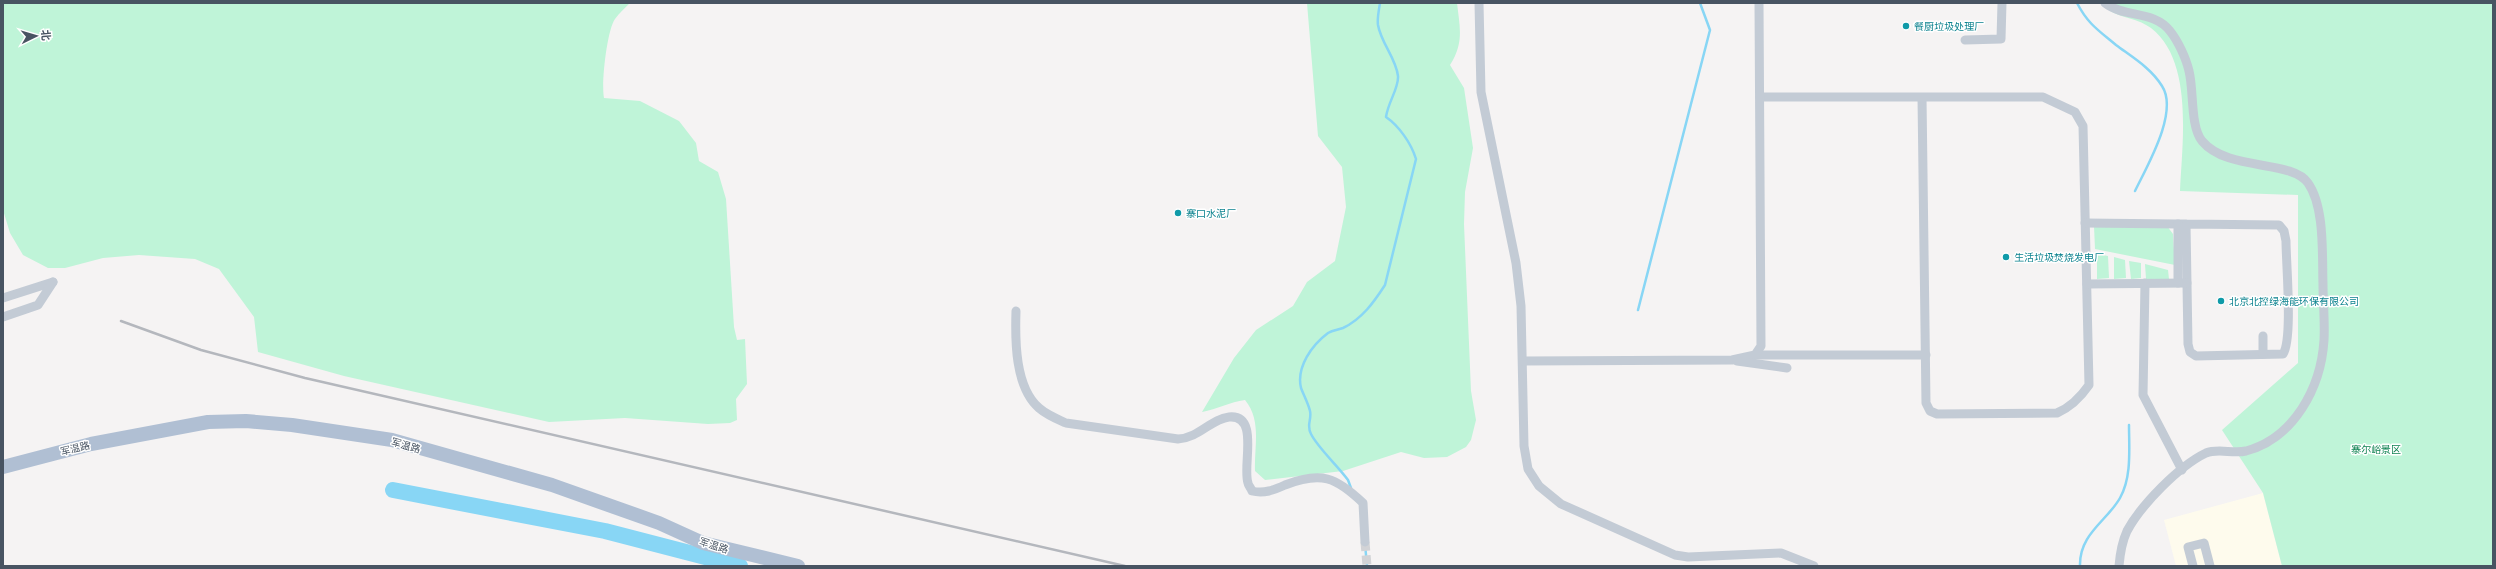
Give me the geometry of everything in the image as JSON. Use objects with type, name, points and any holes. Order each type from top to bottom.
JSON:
[{"type":"main road","name":"军温路","points":[[3,467],[146,433],[208,422],[246,421],[292,425],[392,440],[552,485],[659,523],[703,543],[797,566]]},
{"type":"street","points":[[1479,3],[1481,92],[1516,263],[1523,361],[1525,458],[1528,469],[1539,486],[1549,496],[1582,514],[1675,555],[1688,558],[1781,553],[1814,566]]},
{"type":"street","points":[[1755,355],[1761,346],[1759,3]]},
{"type":"street","points":[[1965,40],[2001,39],[2002,3]]},
{"type":"street","points":[[2105,3],[2117,10],[2147,16],[2169,30],[2189,70],[2196,128],[2201,140],[2223,157],[2300,176],[2311,188],[2319,216],[2322,251],[2324,340],[2318,372],[2305,404],[2293,422],[2270,440],[2245,451],[2208,452],[2182,470],[2151,499],[2136,517],[2121,548],[2119,566]]},
{"type":"street","points":[[1760,97],[1922,97],[2043,97],[2075,112],[2083,126],[2089,385],[2081,397],[2066,410],[2057,414],[1937,414],[1930,411],[1926,403],[1922,97]]},
{"type":"street","points":[[2085,223],[2182,224],[2278,225],[2284,231],[2287,348],[2283,354],[2196,356],[2190,352],[2183,283],[2182,224]]},
{"type":"street","points":[[3,298],[53,282],[38,305],[3,317]]},
{"type":"street","points":[[2145,283],[2143,395],[2182,470]]},
{"type":"street","points":[[2086,284],[2183,283]]},
{"type":"street","points":[[1016,311],[1015,351],[1026,387],[1038,408],[1052,417],[1066,423],[1178,439],[1196,436],[1227,417],[1236,418],[1244,423],[1247,431],[1247,482],[1252,491],[1268,492],[1298,480],[1316,477],[1332,479],[1345,486],[1363,503],[1365,542]]},
{"type":"street","points":[[2263,336],[2263,354]]},
{"type":"street","points":[[1732,360],[1755,355],[1926,355]]},
{"type":"street","points":[[1523,361],[1732,360],[1787,368]]},
{"type":"street","points":[[2193,566],[2188,547],[2204,543],[2210,566]]},
{"type":"shaded area","points":[[2263,493],[2282,566],[2176,566],[2164,520]]},
{"type":"green space","points":[[3,3],[630,3],[615,19],[609,34],[603,81],[604,98],[640,101],[679,121],[696,143],[699,161],[718,172],[726,199],[734,327],[737,340],[745,339],[747,384],[736,399],[737,420],[730,423],[708,424],[625,418],[549,422],[344,376],[258,352],[254,317],[219,269],[195,259],[139,255],[103,258],[65,268],[48,268],[23,255],[10,233],[3,210]]},
{"type":"green space","points":[[1307,3],[1457,3],[1460,35],[1457,50],[1450,65],[1464,88],[1473,148],[1465,192],[1464,224],[1471,391],[1476,420],[1471,440],[1466,447],[1447,457],[1424,458],[1401,452],[1343,471],[1265,480],[1255,471],[1256,434],[1254,416],[1245,400],[1202,412],[1234,358],[1256,330],[1293,306],[1307,282],[1335,261],[1346,207],[1342,167],[1318,136]]},
{"type":"green space","name":"寨尔峪景区","points":[[2101,3],[2493,3],[2493,566],[2282,566],[2263,493],[2222,430],[2298,363],[2298,195],[2180,191],[2183,127],[2182,104],[2180,82],[2174,61],[2165,43],[2151,28],[2138,21],[2112,12]]},
{"type":"green space","points":[[2094,226],[2167,226],[2173,234],[2175,265],[2095,249]]},
{"type":"green space","points":[[2097,254],[2108,256],[2109,278],[2097,279]]},
{"type":"green space","points":[[2114,257],[2125,260],[2126,278],[2114,279]]},
{"type":"green space","points":[[2129,261],[2141,263],[2141,278],[2131,279]]},
{"type":"green space","points":[[2145,264],[2168,270],[2169,279],[2146,279]]},
{"type":"waterway","points":[[1351,488],[1348,480],[1318,445],[1311,434],[1309,428],[1310,411],[1301,388],[1300,380],[1303,365],[1316,344],[1328,333],[1343,328],[1362,315],[1372,304],[1385,285],[1416,159],[1404,135],[1386,117],[1397,85],[1398,76],[1397,69],[1382,38],[1378,25],[1380,3]]},
{"type":"waterway","points":[[1638,310],[1710,30],[1700,3]]},
{"type":"waterway","points":[[2077,3],[2085,16],[2094,26],[2116,45],[2141,63],[2158,80],[2166,97],[2167,110],[2164,124],[2153,154],[2135,191]]},
{"type":"waterway","points":[[2080,566],[2081,555],[2089,536],[2115,506],[2124,490],[2129,462],[2129,425]]},
{"type":"waterway","points":[[393,490],[605,531],[740,566]]},
{"type":"waterway","points":[[1365,544],[1367,566]]},
{"type":"tunnel","points":[[1365,542],[1367,566]]},
{"type":"railway","points":[[121,321],[201,350],[305,378],[1125,566]]},
{"type":"place","name":"餐厨垃圾处理厂","points":[[1906,26]]},
{"type":"place","name":"寨口水泥厂","points":[[1178,213]]},
{"type":"place","name":"生活垃圾焚烧发电厂","points":[[2006,257]]},
{"type":"place","name":"北京北控绿海能环保有限公司","points":[[2221,301]]}]
